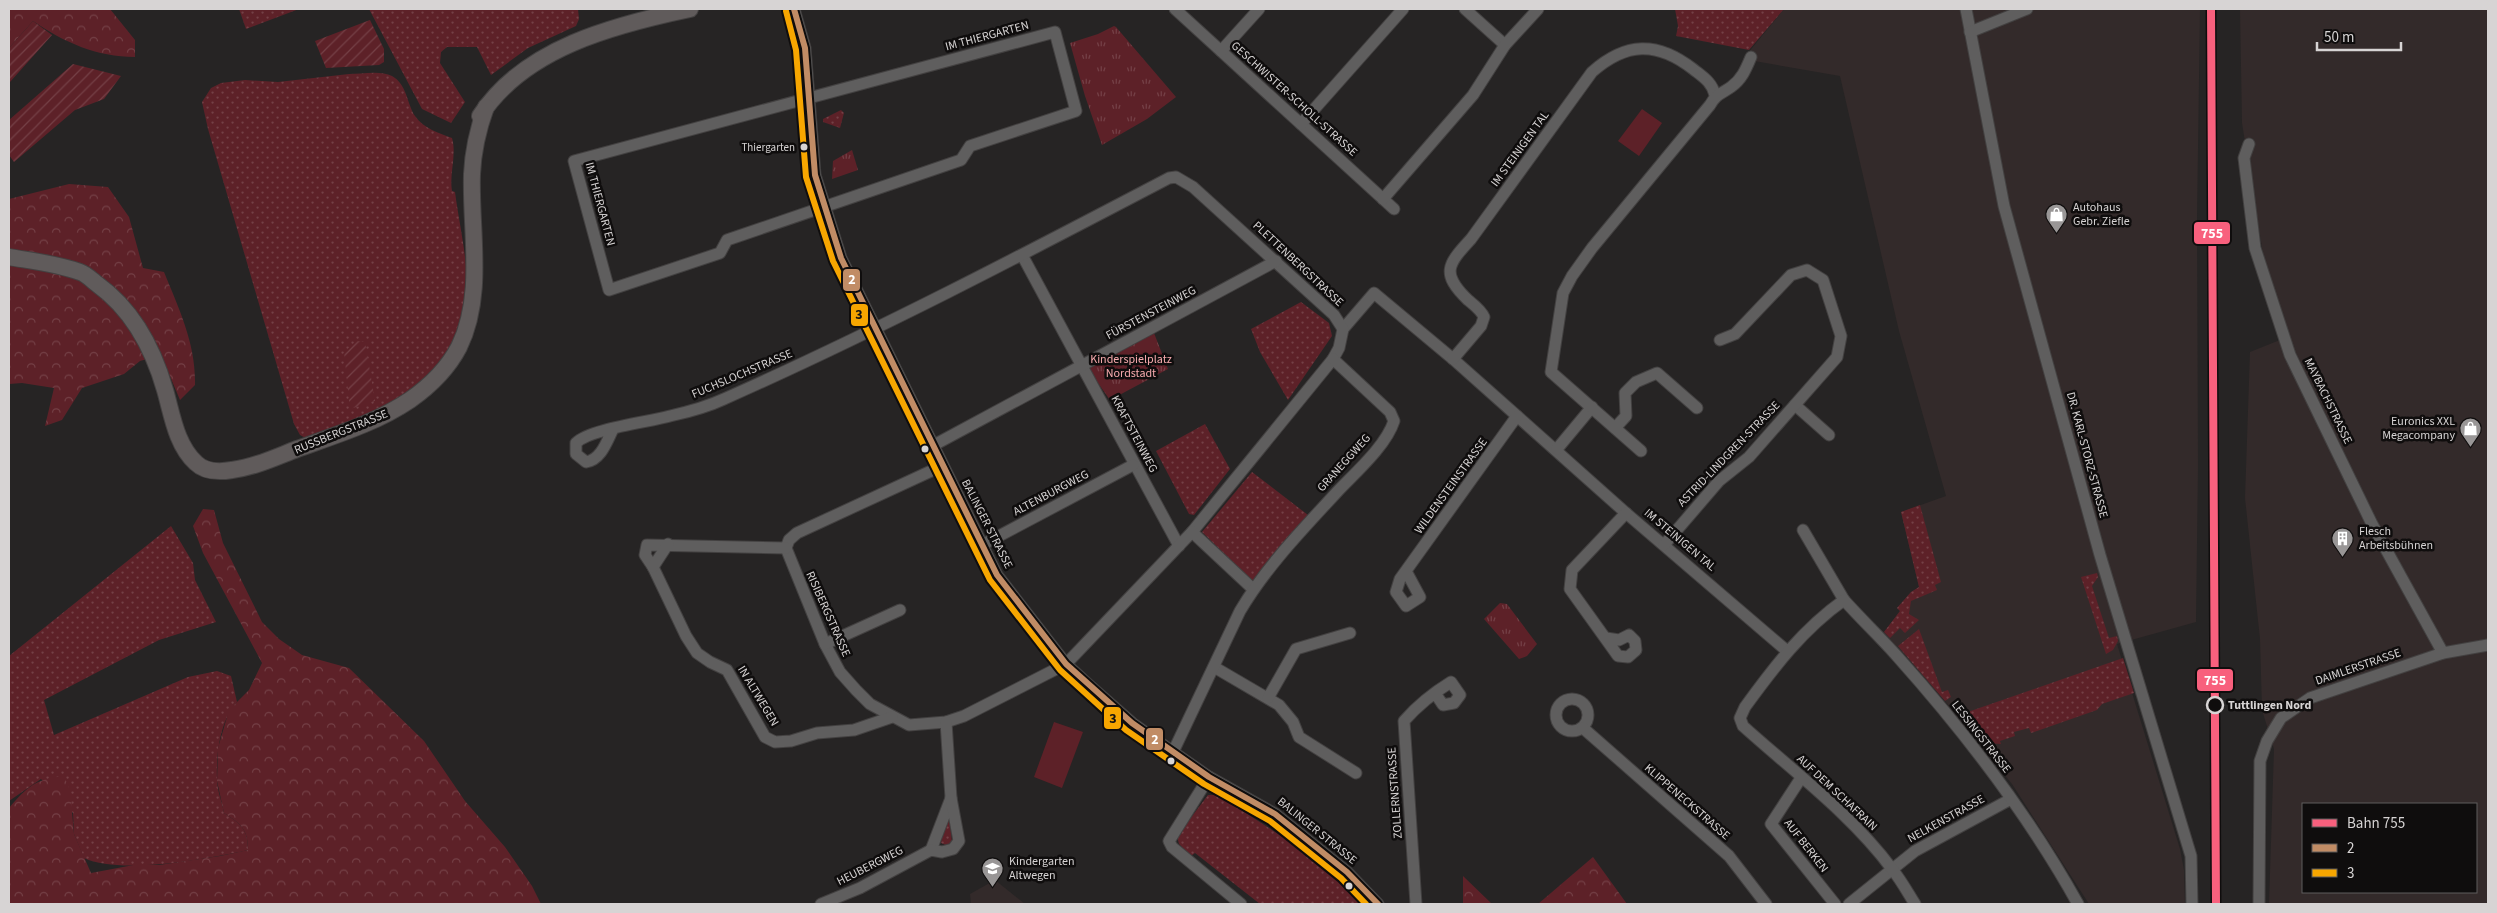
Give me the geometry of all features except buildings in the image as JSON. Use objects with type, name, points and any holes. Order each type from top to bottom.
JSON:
[{"type":"street","name":"BALINGER STRASSE","points":[[794,9],[804,38],[815,170],[824,207],[847,271],[997,576],[1066,664],[1132,723],[1209,776],[1275,814],[1347,872],[1378,904]]},
{"type":"street","name":"GESCHWISTER-SCHOLL-STRASSE","points":[[1175,9],[1394,208]]},
{"type":"street","points":[[1221,52],[1259,9]]},
{"type":"street","points":[[1301,124],[1404,9]]},
{"type":"street","points":[[1465,9],[1505,45]]},
{"type":"street","points":[[1383,198],[1473,95],[1505,45],[1538,9]]},
{"type":"street","name":"DR. KARL-STORZ-STRASSE","points":[[1966,9],[2004,206],[2100,555],[2191,856],[2192,904]]},
{"type":"street","points":[[1970,32],[2026,9]]},
{"type":"street","name":"RUSSBERGSTRASSE","points":[[9,257],[81,272],[110,293],[134,320],[153,356],[184,448],[197,464],[209,470],[221,471],[255,465],[363,425],[412,399],[440,374],[458,347],[471,310],[473,256],[462,204],[462,163],[470,135],[486,107],[515,76],[554,52],[611,30],[681,10]]},
{"type":"street","name":"IM THIERGARTEN","points":[[1055,32],[1076,111],[970,146],[961,160],[824,207],[727,240],[720,253],[609,290],[574,161],[1055,32]]},
{"type":"street","name":"IM STEINIGEN TAL","points":[[1454,359],[1481,326],[1484,317],[1453,283],[1449,274],[1451,261],[1471,238],[1524,168],[1592,72],[1607,59],[1624,52],[1640,48],[1658,50],[1680,59],[1710,82],[1715,95]]},
{"type":"street","points":[[1641,451],[1551,372],[1563,293],[1592,248],[1710,105],[1715,95],[1730,88],[1742,77],[1751,57]]},
{"type":"street","name":"MAYBACHSTRASSE","points":[[2249,144],[2244,158],[2255,248],[2290,355],[2372,524],[2443,653]]},
{"type":"street","name":"PLETTENBERGSTRASSE","points":[[875,328],[1022,255],[1169,178],[1176,177],[1193,186],[1276,261],[1334,315],[1343,329]]},
{"type":"street","name":"KRAFTSTEINWEG","points":[[1022,255],[1179,546]]},
{"type":"street","name":"FÜRSTENSTEINWEG","points":[[934,445],[1276,261]]},
{"type":"street","name":"ASTRID-LINDGREN-STRASSE","points":[[1664,545],[1719,481],[1749,457],[1837,358],[1841,336],[1823,280],[1807,270],[1791,275],[1735,334],[1720,340]]},
{"type":"street","name":"IM STEINIGEN TAL","points":[[1343,329],[1374,293],[1454,359],[1626,513],[1786,651]]},
{"type":"street","name":"FUCHSLOCHSTRASSE","points":[[613,429],[713,404],[787,371],[875,328]]},
{"type":"street","points":[[1066,664],[1192,532],[1333,359],[1339,348],[1343,329]]},
{"type":"street","name":"GRANEGGWEG","points":[[1173,752],[1253,589],[1290,543],[1365,462],[1392,429],[1394,421],[1390,412],[1333,359]]},
{"type":"street","points":[[1615,428],[1626,416],[1625,394],[1636,382],[1657,373],[1697,408]]},
{"type":"street","name":"ASTRID-LINDGREN-STRASSE","points":[[1795,405],[1829,435]]},
{"type":"street","points":[[1556,449],[1592,407]]},
{"type":"street","name":"WILDENSTEINSTRASSE","points":[[1406,571],[1517,416]]},
{"type":"street","name":"ALTENBURGWEG","points":[[982,545],[1134,465]]},
{"type":"street","points":[[786,548],[789,540],[797,533],[942,466]]},
{"type":"street","points":[[1606,638],[1570,589],[1572,570],[1626,513]]},
{"type":"street","name":"LESSINGSTRASSE","points":[[1803,530],[1844,600],[1895,654],[1950,718],[2011,799],[2078,904]]},
{"type":"street","points":[[1192,532],[1253,589]]},
{"type":"street","name":"IN ALTWEGEN","points":[[786,548],[647,544],[645,555],[697,653],[727,670],[765,736],[775,742],[792,741],[817,733],[854,730],[892,717]]},
{"type":"street","name":"RISIBERGSTRASSE","points":[[786,548],[825,644],[840,672],[870,704],[909,725],[946,722],[964,716],[1066,664]]},
{"type":"street","points":[[1786,651],[1829,611],[1844,600]]},
{"type":"street","points":[[825,644],[900,610]]},
{"type":"street","points":[[1268,698],[1296,649],[1350,633]]},
{"type":"street","name":"DAIMLERSTRASSE","points":[[2259,904],[2260,761],[2267,742],[2281,718],[2310,698],[2443,653],[2488,645]]},
{"type":"street","name":"AUF DEM SCHAFRAIN","points":[[1786,651],[1744,707],[1740,718],[1743,726],[1843,815],[1892,869],[1915,904]]},
{"type":"street","points":[[1214,667],[1279,705],[1293,722],[1298,737],[1356,773]]},
{"type":"street","name":"ZOLLERNSTRASSE","points":[[1416,904],[1404,720],[1434,693]]},
{"type":"street","name":"HEUBERGWEG","points":[[821,904],[860,888],[931,850],[942,852],[953,849],[959,841],[951,798],[946,722]]},
{"type":"street","name":"KLIPPENECKSTRASSE","points":[[1583,728],[1729,856],[1766,904]]},
{"type":"street","points":[[1209,776],[1169,841],[1172,847],[1240,904]]},
{"type":"street","name":"AUF BERKEN","points":[[1801,778],[1771,824],[1835,904]]},
{"type":"street","name":"HEUBERGWEG","points":[[931,850],[951,798]]},
{"type":"street","name":"NELKENSTRASSE","points":[[1849,904],[1915,851],[2011,799]]},
{"type":"shaded area","points":[[1784,9],[2200,9],[2197,218],[2198,466],[2196,622],[2117,644],[2180,849],[2184,870],[2185,904],[2089,904],[2012,784],[1945,701],[1884,632],[1900,611],[1897,608],[1911,592],[1919,587],[1901,512],[1946,496],[1899,331],[1840,76],[1743,59]]},
{"type":"shaded area","points":[[2240,9],[2488,9],[2488,904],[2269,904],[2274,749],[2262,710],[2260,639],[2245,498],[2250,352],[2290,336],[2264,260],[2242,123]]},
{"type":"shaded area","name":"Kindergarten Altwegen","points":[[995,880],[1025,904],[971,904],[970,894]]},
{"type":"green space","points":[[9,9],[110,9],[135,40],[135,57],[107,54],[81,47],[44,29],[33,21],[9,48]]},
{"type":"green space","points":[[239,9],[299,9],[246,29]]},
{"type":"green space","points":[[369,9],[578,9],[579,19],[576,26],[528,48],[491,75],[477,47],[447,47],[441,52],[440,63],[465,102],[451,123],[422,109]]},
{"type":"green space","points":[[1675,9],[1784,9],[1749,50],[1676,36],[1678,26]]},
{"type":"green space","points":[[370,20],[384,49],[384,62],[379,65],[326,68],[315,41]]},
{"type":"green space","points":[[33,21],[52,35],[10,82],[9,48]]},
{"type":"green space","points":[[1114,26],[1176,97],[1147,119],[1102,145],[1085,96],[1070,43],[1098,34]]},
{"type":"green space","points":[[73,64],[121,76],[104,99],[75,110],[14,162],[9,155],[9,120]]},
{"type":"green space","points":[[377,73],[392,76],[401,84],[415,116],[432,130],[452,138],[454,151],[451,185],[452,191],[455,192],[463,242],[467,291],[465,309],[454,342],[445,357],[422,384],[384,410],[309,440],[300,435],[294,424],[208,129],[202,102],[211,88],[221,83],[245,80],[278,82],[349,74]]},
{"type":"green space","points":[[1642,109],[1662,123],[1639,156],[1618,141]]},
{"type":"green space","points":[[841,110],[844,113],[840,128],[823,122],[823,119]]},
{"type":"green space","points":[[852,150],[858,170],[832,179],[833,161]]},
{"type":"green space","points":[[69,184],[108,187],[129,217],[143,268],[164,272],[190,341],[195,370],[195,385],[180,400],[161,355],[140,361],[124,374],[82,388],[62,420],[45,426],[54,388],[22,383],[9,384],[9,199]]},
{"type":"green space","points":[[1301,302],[1329,323],[1332,336],[1288,400],[1260,352],[1251,329]]},
{"type":"green space","name":"Kinderspielplatz Nordstadt","points":[[1154,333],[1168,369],[1110,400],[1088,369],[1121,349]]},
{"type":"green space","points":[[357,341],[365,342],[375,401],[350,409],[344,352]]},
{"type":"green space","points":[[1205,424],[1230,469],[1194,515],[1189,514],[1156,451]]},
{"type":"green space","points":[[1252,472],[1308,515],[1256,585],[1202,532]]},
{"type":"green space","points":[[1920,505],[1941,582],[1935,585],[1937,590],[1911,601],[1909,614],[1919,620],[1905,633],[1900,628],[1890,638],[1884,632],[1900,611],[1897,608],[1911,592],[1919,587],[1901,512]]},
{"type":"green space","points":[[203,509],[214,510],[223,543],[262,622],[279,639],[302,655],[349,668],[424,741],[465,801],[505,847],[532,886],[541,904],[9,904],[9,808],[32,785],[45,780],[64,776],[70,790],[74,834],[91,873],[139,864],[159,865],[248,850],[245,832],[235,820],[224,813],[217,781],[218,748],[229,710],[249,690],[262,663],[203,553],[193,526]]},
{"type":"green space","points":[[171,526],[193,563],[195,580],[216,622],[159,640],[44,700],[54,735],[188,677],[217,671],[231,676],[237,702],[231,709],[220,738],[217,759],[217,783],[224,813],[235,820],[245,832],[248,850],[164,864],[119,865],[100,863],[84,858],[74,834],[73,813],[41,779],[9,801],[9,656]]},
{"type":"green space","points":[[2097,573],[2098,577],[2092,586],[2109,638],[2117,636],[2118,641],[2113,650],[2106,654],[2081,577]]},
{"type":"green space","points":[[1500,603],[1507,604],[1537,644],[1527,656],[1519,659],[1484,619]]},
{"type":"green space","points":[[1919,629],[1942,692],[1948,690],[1951,697],[1945,701],[1898,646]]},
{"type":"green space","points":[[2123,658],[2134,693],[2102,704],[2097,710],[2031,733],[2029,728],[2014,732],[2015,736],[2000,741],[2001,744],[1986,743],[1962,714]]},
{"type":"green space","points":[[1054,722],[1083,732],[1062,788],[1034,777]]},
{"type":"green space","points":[[1208,795],[1218,795],[1312,856],[1361,904],[1260,904],[1195,853],[1191,856],[1179,844],[1177,836]]},
{"type":"green space","points":[[949,816],[952,842],[948,846],[941,843],[942,833]]},
{"type":"green space","points":[[1593,857],[1627,904],[1538,904]]},
{"type":"green space","points":[[1463,876],[1492,904],[1463,904]]},
{"type":"rail line","name":"755","points":[[2211,9],[2216,904]]},
{"type":"transit line","name":"2","points":[[794,9],[805,48],[815,175],[841,258],[997,575],[1066,664],[1132,723],[1209,777],[1275,814],[1347,872],[1378,904]]},
{"type":"transit line","name":"3","points":[[786,11],[796,50],[806,177],[833,261],[990,580],[1060,670],[1126,730],[1204,784],[1270,821],[1341,878],[1366,904]]},
{"type":"place","name":"Thiergarten","points":[[804,147]]},
{"type":"place","name":"Autohaus Gebr. Ziefle","points":[[2057,233]]},
{"type":"place","name":"Euronics XXL Megacompany","points":[[2471,447]]},
{"type":"place","name":"Flesch Arbeitsbühnen","points":[[2343,557]]},
{"type":"place","name":"Tuttlingen Nord","points":[[2215,705]]},
{"type":"place","name":"Kindergarten Altwegen","points":[[993,887]]}]
